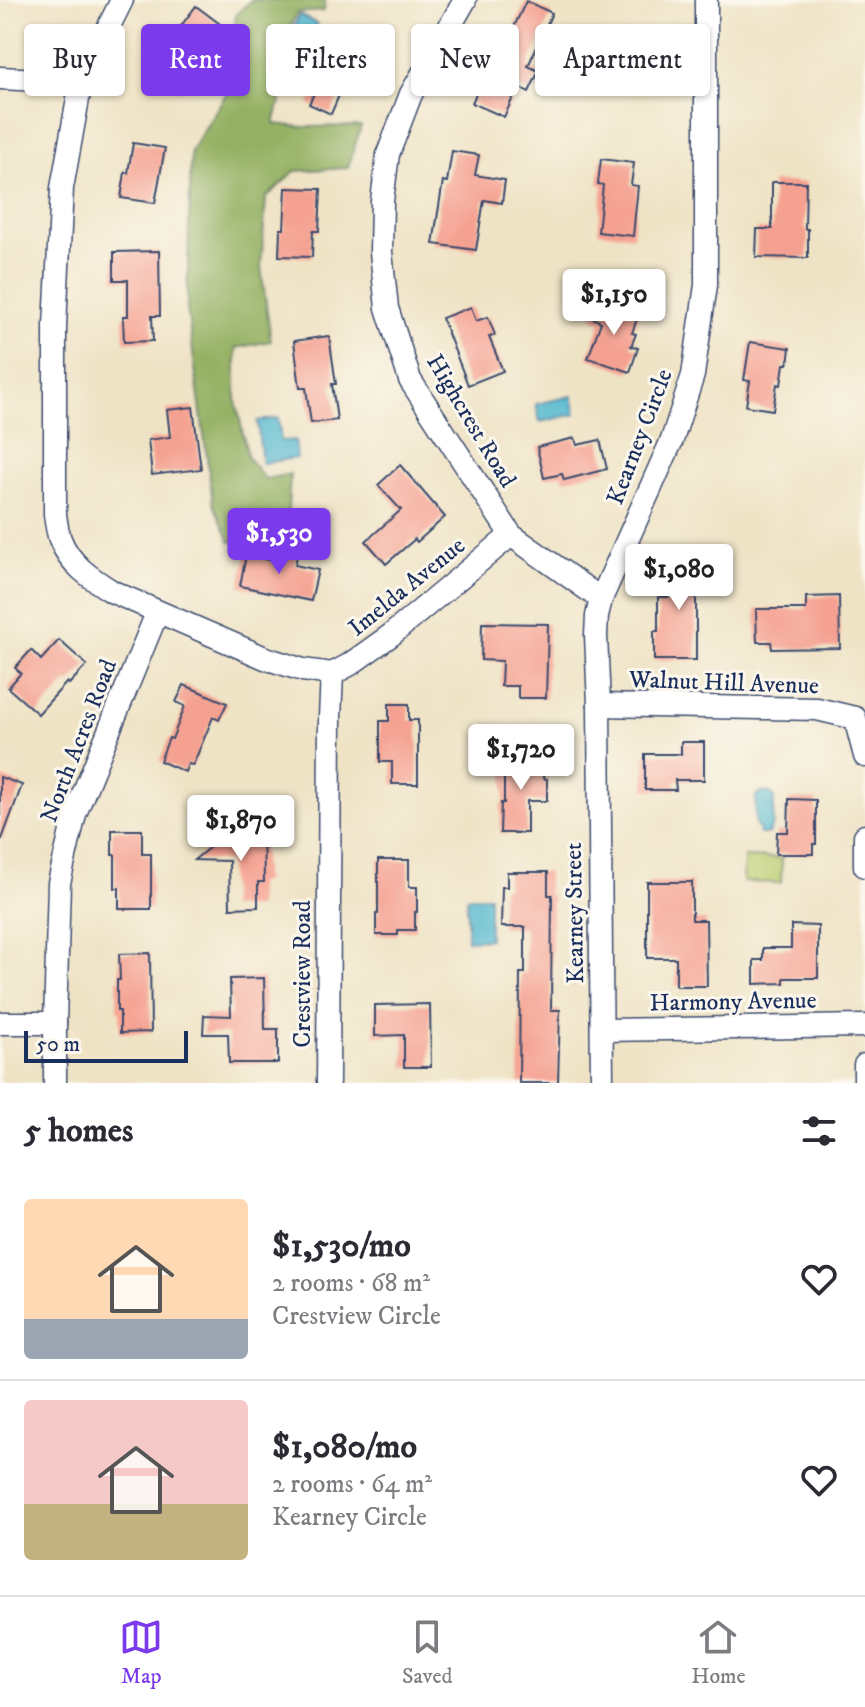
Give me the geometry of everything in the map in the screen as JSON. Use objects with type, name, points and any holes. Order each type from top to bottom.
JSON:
[{"type":"street","points":[[110,24],[122,0]]},
{"type":"street","name":"Highcrest Road","points":[[465,0],[411,94],[388,154],[382,201],[381,252],[387,308],[410,380],[511,535],[601,599]]},
{"type":"street","name":"Kearney Circle","points":[[601,599],[672,440],[693,375],[706,285],[706,0]]},
{"type":"street","points":[[0,78],[24,79]]},
{"type":"street","points":[[78,96],[62,188],[55,326],[55,514],[60,539],[73,561],[92,579],[113,592],[265,658],[303,670],[332,674]]},
{"type":"street","name":"Imelda Avenue","points":[[332,674],[391,635],[511,535]]},
{"type":"street","name":"Kearney Street","points":[[601,599],[596,635],[602,1083]]},
{"type":"street","name":"North Acres Road","points":[[55,1083],[59,883],[75,814],[157,613]]},
{"type":"street","name":"Crestview Road","points":[[328,1083],[332,674]]},
{"type":"street","name":"Walnut Hill Avenue","points":[[599,705],[817,709],[855,718],[865,756]]},
{"type":"street","points":[[865,836],[865,866]]},
{"type":"street","points":[[0,1023],[55,1023]]},
{"type":"street","name":"Harmony Avenue","points":[[602,1030],[865,1026]]},
{"type":"street","points":[[865,1065],[865,1083]]},
{"type":"green space","points":[[251,0],[325,0],[324,11],[297,13],[291,24],[266,24],[266,96],[281,96],[274,124],[361,126],[348,168],[295,171],[266,198],[261,267],[271,341],[236,348],[236,401],[248,458],[265,479],[290,474],[288,510],[303,541],[314,554],[230,541],[213,503],[187,308],[191,151],[225,96],[250,96],[250,24],[236,24],[235,16]]},
{"type":"green space","points":[[744,857],[782,858],[781,883],[743,882]]},
{"type":"water","points":[[299,15],[318,24],[295,24]]},
{"type":"water","points":[[572,396],[576,414],[540,422],[536,404]]},
{"type":"water","points":[[278,418],[281,441],[295,440],[297,458],[262,463],[257,421]]},
{"type":"water","points":[[760,792],[770,793],[774,797],[770,834],[760,834],[755,825],[756,796]]},
{"type":"water","points":[[489,896],[489,939],[467,940],[467,897]]},
{"type":"building","points":[[526,1],[552,13],[547,24],[535,24],[535,51],[528,66],[535,69],[535,79],[529,92],[519,87],[519,24],[515,24]]},
{"type":"building","points":[[196,6],[220,24],[182,24]]},
{"type":"building","points":[[313,96],[339,96],[331,114],[309,104]]},
{"type":"building","points":[[475,96],[514,96],[504,117],[472,103]]},
{"type":"building","points":[[133,143],[165,148],[155,203],[121,198]]},
{"type":"building","points":[[452,151],[479,155],[475,175],[505,180],[502,203],[484,200],[476,250],[433,244],[443,181],[447,182]]},
{"type":"building","points":[[601,159],[634,163],[631,185],[638,186],[633,236],[598,232],[603,185],[598,184]]},
{"type":"building","points":[[772,182],[806,182],[808,258],[756,257],[757,229],[772,229]]},
{"type":"building","points":[[286,188],[321,189],[319,231],[313,231],[312,257],[279,256]]},
{"type":"building","points":[[159,251],[160,316],[152,316],[153,341],[124,342],[123,316],[128,316],[128,280],[114,280],[114,252]]},
{"type":"building","points":[[598,301],[638,316],[631,346],[638,348],[630,372],[588,358],[601,322],[592,318]]},
{"type":"building","points":[[471,307],[476,321],[488,317],[495,335],[489,337],[503,371],[468,385],[442,318]]},
{"type":"building","points":[[329,336],[336,384],[332,384],[337,420],[311,423],[306,388],[300,388],[294,341]]},
{"type":"building","points":[[750,342],[790,348],[781,385],[777,384],[773,410],[746,406],[750,381],[744,380]]},
{"type":"building","points":[[193,407],[201,469],[152,475],[148,440],[170,437],[167,410]]},
{"type":"building","points":[[575,438],[577,445],[600,440],[607,469],[564,480],[562,474],[544,478],[537,447]]},
{"type":"building","points":[[400,465],[445,517],[386,564],[366,541],[401,510],[378,485]]},
{"type":"building","points":[[276,551],[297,556],[295,565],[318,570],[311,601],[240,586],[246,555],[274,561]]},
{"type":"building","points":[[674,553],[700,553],[700,580],[696,580],[696,660],[654,660],[658,597],[668,597],[668,571],[674,571]]},
{"type":"building","points":[[839,596],[840,648],[772,649],[771,642],[757,642],[756,609],[806,609],[806,597]]},
{"type":"building","points":[[482,623],[548,624],[546,698],[518,698],[518,686],[501,686],[502,661],[481,660]]},
{"type":"building","points":[[59,640],[87,665],[38,714],[8,688],[21,673],[15,668],[31,650],[41,660]]},
{"type":"building","points":[[184,685],[227,703],[219,720],[213,717],[193,765],[188,764],[185,772],[160,761],[185,706],[176,702]]},
{"type":"building","points":[[389,704],[409,704],[409,720],[418,720],[418,784],[392,784],[392,762],[380,762],[380,721],[389,721]]},
{"type":"building","points":[[681,742],[704,742],[704,780],[675,780],[676,790],[645,790],[645,754],[681,754]]},
{"type":"building","points":[[504,757],[543,758],[547,801],[527,801],[527,833],[500,833],[501,803],[504,803]]},
{"type":"building","points":[[0,777],[22,785],[2,839],[0,838]]},
{"type":"building","points":[[789,799],[816,800],[816,844],[813,844],[813,854],[776,854],[777,832],[788,832]]},
{"type":"building","points":[[236,826],[263,826],[264,882],[258,882],[258,907],[230,908],[229,861],[194,860]]},
{"type":"building","points":[[112,830],[142,830],[142,854],[151,854],[151,909],[119,909]]},
{"type":"building","points":[[378,860],[409,860],[409,887],[417,887],[415,930],[398,930],[398,935],[376,935]]},
{"type":"building","points":[[507,872],[548,872],[548,895],[552,895],[551,1010],[560,1010],[558,1083],[519,1083],[520,973],[525,973],[525,927],[501,927],[502,887],[507,887]]},
{"type":"building","points":[[647,882],[692,882],[692,920],[706,920],[707,986],[676,986],[676,958],[647,958]]},
{"type":"building","points":[[791,925],[818,926],[818,978],[784,978],[784,983],[754,984],[754,960],[763,960],[763,948],[791,948]]},
{"type":"building","points":[[150,953],[151,1032],[120,1033],[120,1011],[117,1011],[119,954]]},
{"type":"building","points":[[264,978],[265,1029],[278,1029],[278,1063],[229,1063],[228,1034],[203,1034],[204,1015],[231,1016],[230,979]]},
{"type":"building","points":[[430,1004],[431,1067],[404,1067],[404,1035],[375,1036],[375,1005]]}]
